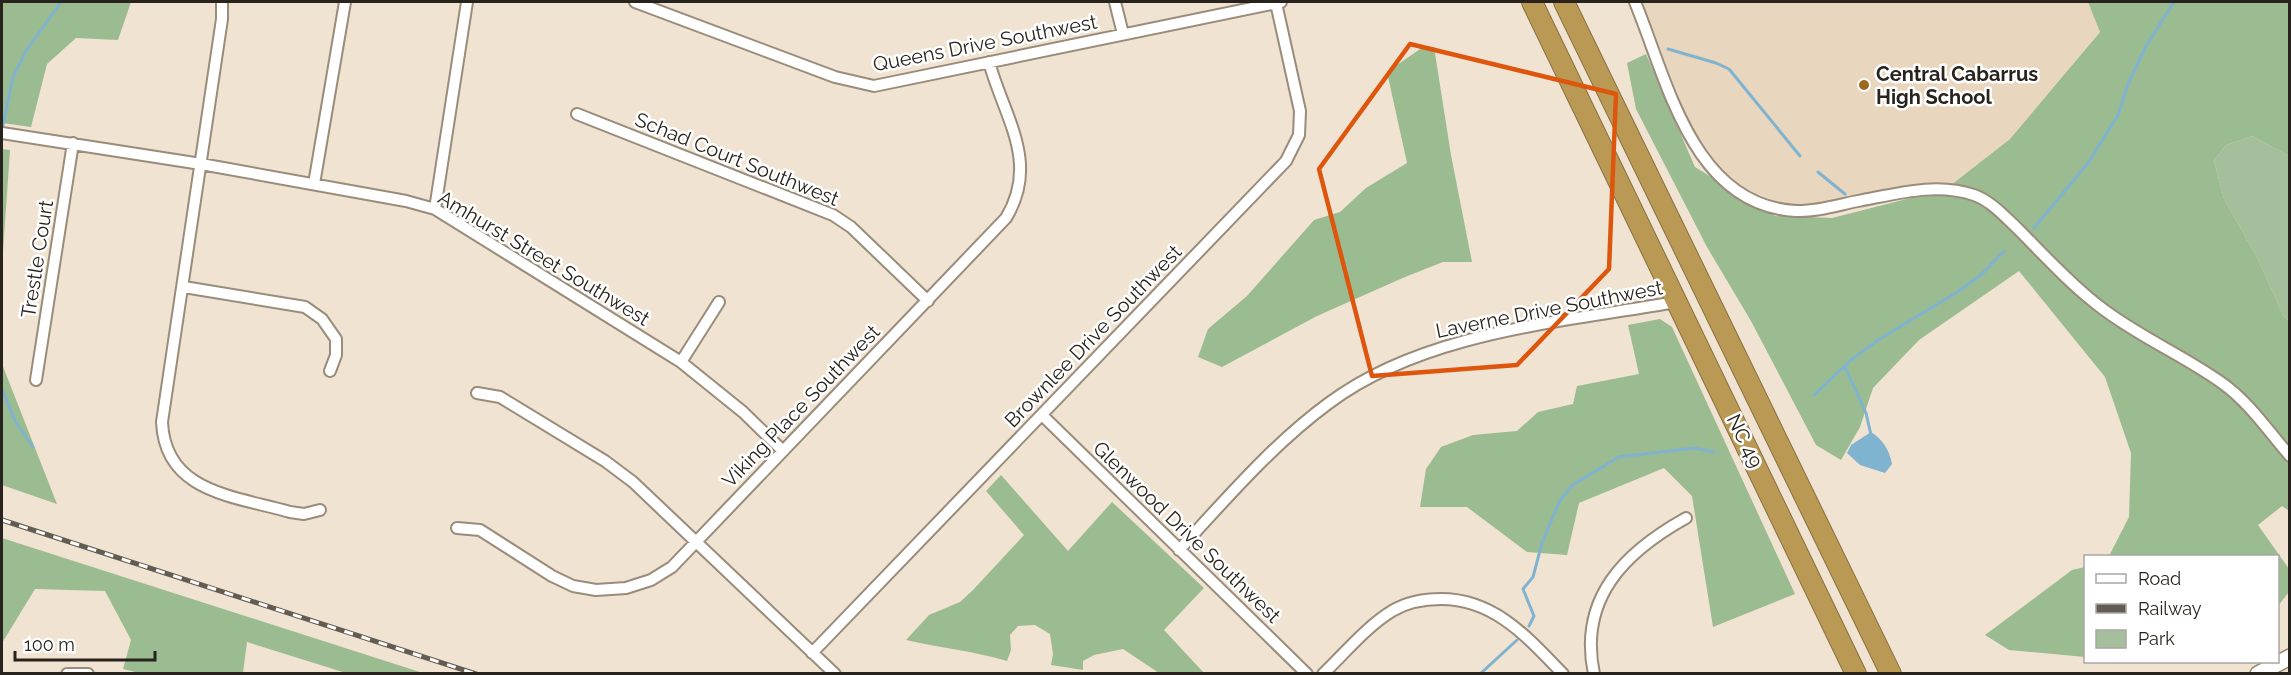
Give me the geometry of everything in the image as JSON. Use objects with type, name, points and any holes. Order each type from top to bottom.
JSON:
[{"type":"highway","name":"NC 49","points":[[1532,2],[1856,674]]},
{"type":"highway","name":"NC 49","points":[[1564,2],[1891,674]]},
{"type":"street","points":[[222,2],[222,19],[184,287],[162,422],[163,441],[171,460],[180,471],[200,486],[290,512],[304,514],[320,510]]},
{"type":"street","points":[[314,184],[345,2]]},
{"type":"street","points":[[435,208],[467,2]]},
{"type":"street","name":"Queens Drive Southwest","points":[[635,2],[850,82],[883,85],[1279,2]]},
{"type":"street","points":[[1115,2],[1123,34]]},
{"type":"street","name":"Brownlee Drive Southwest","points":[[812,653],[1286,161],[1294,148],[1300,124],[1300,111],[1279,2]]},
{"type":"street","points":[[1635,2],[1691,138],[1708,165],[1727,184],[1753,201],[1797,211],[1928,189],[1961,191],[1977,196],[1999,211],[2099,306],[2224,384],[2258,417],[2289,456]]},
{"type":"street","name":"Viking Place Southwest","points":[[457,528],[480,530],[552,576],[573,586],[596,590],[626,588],[651,580],[672,567],[1006,218],[1018,194],[1021,181],[1020,154],[989,62]]},
{"type":"street","name":"Schad Court Southwest","points":[[577,114],[833,214],[851,227],[928,301]]},
{"type":"street","name":"Amhurst Street Southwest","points":[[2,133],[201,164],[435,208],[681,362],[728,399],[783,451]]},
{"type":"street","name":"Trestle Court","points":[[36,380],[73,143]]},
{"type":"street","points":[[184,287],[305,307],[322,319],[336,339],[336,355],[330,371]]},
{"type":"street","points":[[681,362],[719,302]]},
{"type":"street","name":"Laverne Drive Southwest","points":[[1179,550],[1302,424],[1345,392],[1388,368],[1445,346],[1492,335],[1676,302]]},
{"type":"street","points":[[477,393],[500,397],[605,461],[651,498],[835,674]]},
{"type":"street","name":"Glenwood Drive Southwest","points":[[1042,415],[1307,674]]},
{"type":"street","points":[[1594,674],[1589,640],[1592,624],[1611,580],[1625,560],[1642,545],[1686,518]]},
{"type":"street","points":[[1323,674],[1392,611],[1416,601],[1455,599],[1491,610],[1517,628],[1563,674]]},
{"type":"street","points":[[2258,674],[2278,663]]},
{"type":"street","points":[[67,674],[88,674]]},
{"type":"highlighted area","points":[[1410,44],[1616,94],[1609,269],[1517,365],[1372,376],[1319,169]]},
{"type":"shaded area","name":"Central Cabarrus High School","points":[[1637,2],[2088,2],[2100,31],[2010,139],[1946,189],[1814,210],[1767,206],[1708,165]]},
{"type":"green space","points":[[2,2],[131,2],[118,40],[76,38],[47,64],[31,127],[2,123]]},
{"type":"green space","points":[[2088,2],[2289,2],[2289,156],[2252,136],[2226,145],[2214,161],[2224,199],[2258,259],[2283,315],[2289,321],[2289,511],[2282,506],[2258,525],[2289,569],[2289,592],[2279,605],[2279,555],[2110,555],[2129,517],[2131,453],[2105,377],[2019,271],[1919,340],[1873,388],[1860,427],[1841,460],[1816,445],[1751,321],[1707,247],[1636,109],[1627,63],[1646,54],[1695,167],[1775,216],[1832,218],[1946,189],[2010,139],[2100,32]]},
{"type":"green space","points":[[1423,47],[1434,47],[1451,155],[1472,262],[1443,262],[1405,277],[1317,316],[1222,367],[1198,357],[1208,329],[1247,296],[1314,220],[1340,212],[1366,188],[1407,163],[1387,72]]},
{"type":"green space","points":[[2252,136],[2289,156],[2289,321],[2283,315],[2258,259],[2224,199],[2214,161],[2226,145]]},
{"type":"green space","points":[[2,149],[10,150],[2,266]]},
{"type":"green space","points":[[1660,319],[1672,327],[1795,594],[1713,627],[1692,496],[1664,468],[1579,503],[1567,555],[1527,552],[1467,507],[1420,507],[1426,469],[1441,447],[1473,435],[1517,431],[1538,412],[1573,404],[1577,386],[1639,374],[1628,325]]},
{"type":"green space","points":[[2,364],[57,504],[2,485]]},
{"type":"green space","points":[[1001,475],[1068,551],[1112,502],[1204,588],[1164,630],[1204,673],[1159,673],[1123,649],[1094,655],[1083,661],[1083,670],[1051,665],[1053,654],[1050,634],[1035,625],[1018,626],[1010,635],[1011,650],[1007,661],[906,640],[929,615],[960,602],[1024,535],[986,491]]},
{"type":"green space","points":[[2,538],[423,673],[346,673],[247,642],[243,673],[139,673],[123,669],[131,640],[105,591],[35,589],[2,643]]},
{"type":"green space","points":[[2084,567],[2084,657],[2009,650],[1985,635],[2072,570]]},
{"type":"water","points":[[1871,432],[1885,445],[1889,454],[1892,464],[1885,473],[1860,465],[1847,453],[1851,445]]},
{"type":"waterway","points":[[3,125],[13,77],[26,51],[61,2]]},
{"type":"waterway","points":[[2034,228],[2088,163],[2118,115],[2128,84],[2146,46],[2174,2]]},
{"type":"waterway","points":[[1668,49],[1729,69],[1800,156]]},
{"type":"waterway","points":[[1818,172],[1845,194]]},
{"type":"waterway","points":[[1814,395],[1851,360],[1878,340],[1959,291],[1983,273],[2004,251]]},
{"type":"waterway","points":[[1845,367],[1866,413],[1871,435]]},
{"type":"waterway","points":[[2,389],[15,421],[33,447]]},
{"type":"waterway","points":[[1529,626],[1534,616],[1523,589],[1533,577],[1542,543],[1560,500],[1574,484],[1619,457],[1694,448],[1714,452]]},
{"type":"waterway","points":[[1480,674],[1517,640]]},
{"type":"railway","points":[[2,520],[476,674]]},
{"type":"place","name":"Central Cabarrus High School","points":[[1864,85]]}]
